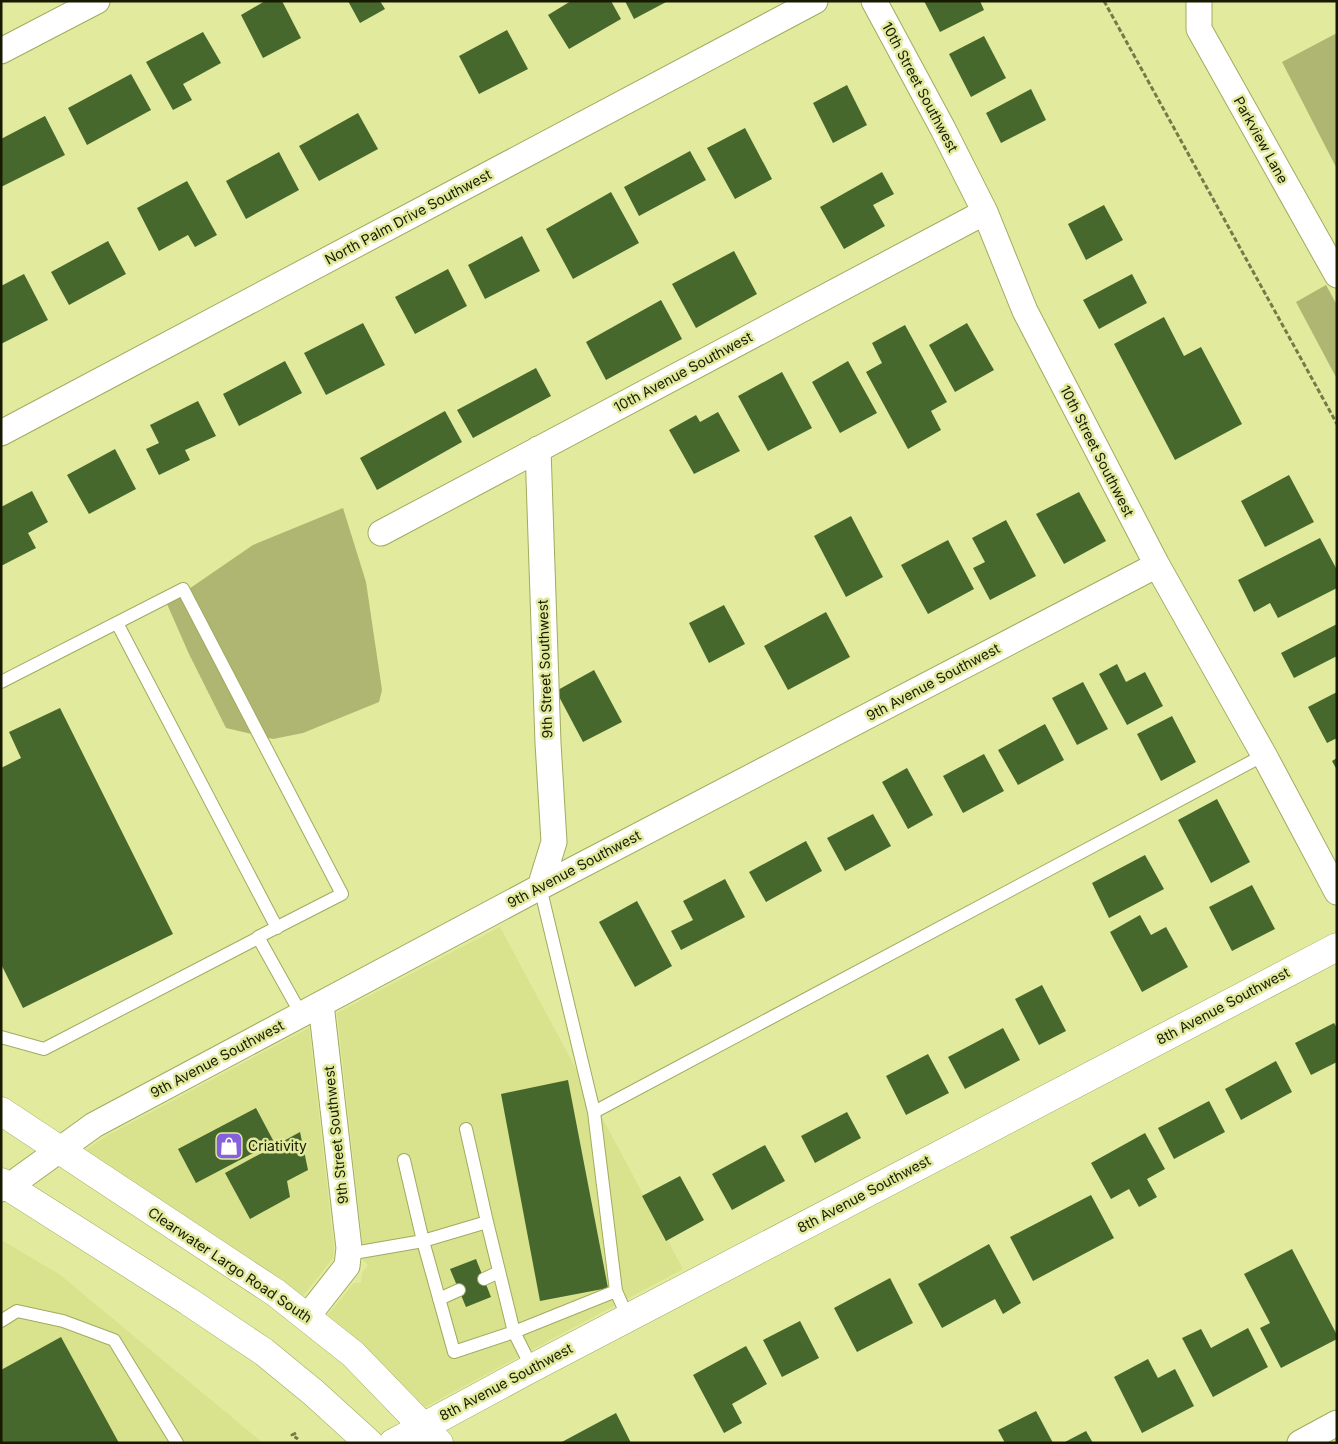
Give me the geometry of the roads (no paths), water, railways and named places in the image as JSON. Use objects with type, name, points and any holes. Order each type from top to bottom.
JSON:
[{"type":"street","points":[[1,51],[96,1]]},
{"type":"street","name":"North Palm Drive Southwest","points":[[1,433],[815,1]]},
{"type":"street","name":"10th Street Southwest","points":[[874,1],[985,212],[1025,311],[1157,566],[1264,755],[1337,892]]},
{"type":"street","name":"Parkview Lane","points":[[1199,1],[1199,29],[1337,276]]},
{"type":"street","name":"10th Avenue Southwest","points":[[381,533],[985,212]]},
{"type":"street","name":"9th Street Southwest","points":[[538,449],[548,743],[554,842],[540,888]]},
{"type":"street","name":"9th Avenue Southwest","points":[[4,1186],[94,1125],[540,888],[1157,566]]},
{"type":"street","name":"8th Avenue Southwest","points":[[393,1443],[431,1435],[532,1368],[1337,947]]},
{"type":"street","name":"9th Street Southwest","points":[[311,1009],[348,1260]]},
{"type":"street","name":"Clearwater Largo Road South","points":[[1,1112],[276,1293],[353,1354],[431,1435]]},
{"type":"street","points":[[4,1186],[188,1301],[264,1352],[314,1393],[369,1443]]},
{"type":"street","points":[[307,1317],[348,1260]]},
{"type":"street","points":[[1300,1443],[1337,1423]]},
{"type":"lane","points":[[1,682],[183,589],[342,894],[44,1049],[1,1037]]},
{"type":"lane","points":[[117,623],[277,928]]},
{"type":"lane","points":[[594,1112],[1264,755]]},
{"type":"lane","points":[[540,888],[594,1112],[616,1291],[628,1318]]},
{"type":"lane","points":[[258,938],[311,1009]]},
{"type":"lane","points":[[466,1129],[514,1332],[532,1368]]},
{"type":"lane","points":[[404,1160],[423,1240],[454,1352],[514,1332],[616,1291]]},
{"type":"lane","points":[[348,1260],[487,1222]]},
{"type":"lane","points":[[484,1279],[499,1272]]},
{"type":"lane","points":[[439,1300],[459,1290]]},
{"type":"lane","points":[[1,1321],[17,1311],[63,1320],[114,1340],[177,1443]]},
{"type":"place","name":"Criativity","points":[[229,1146]]}]
